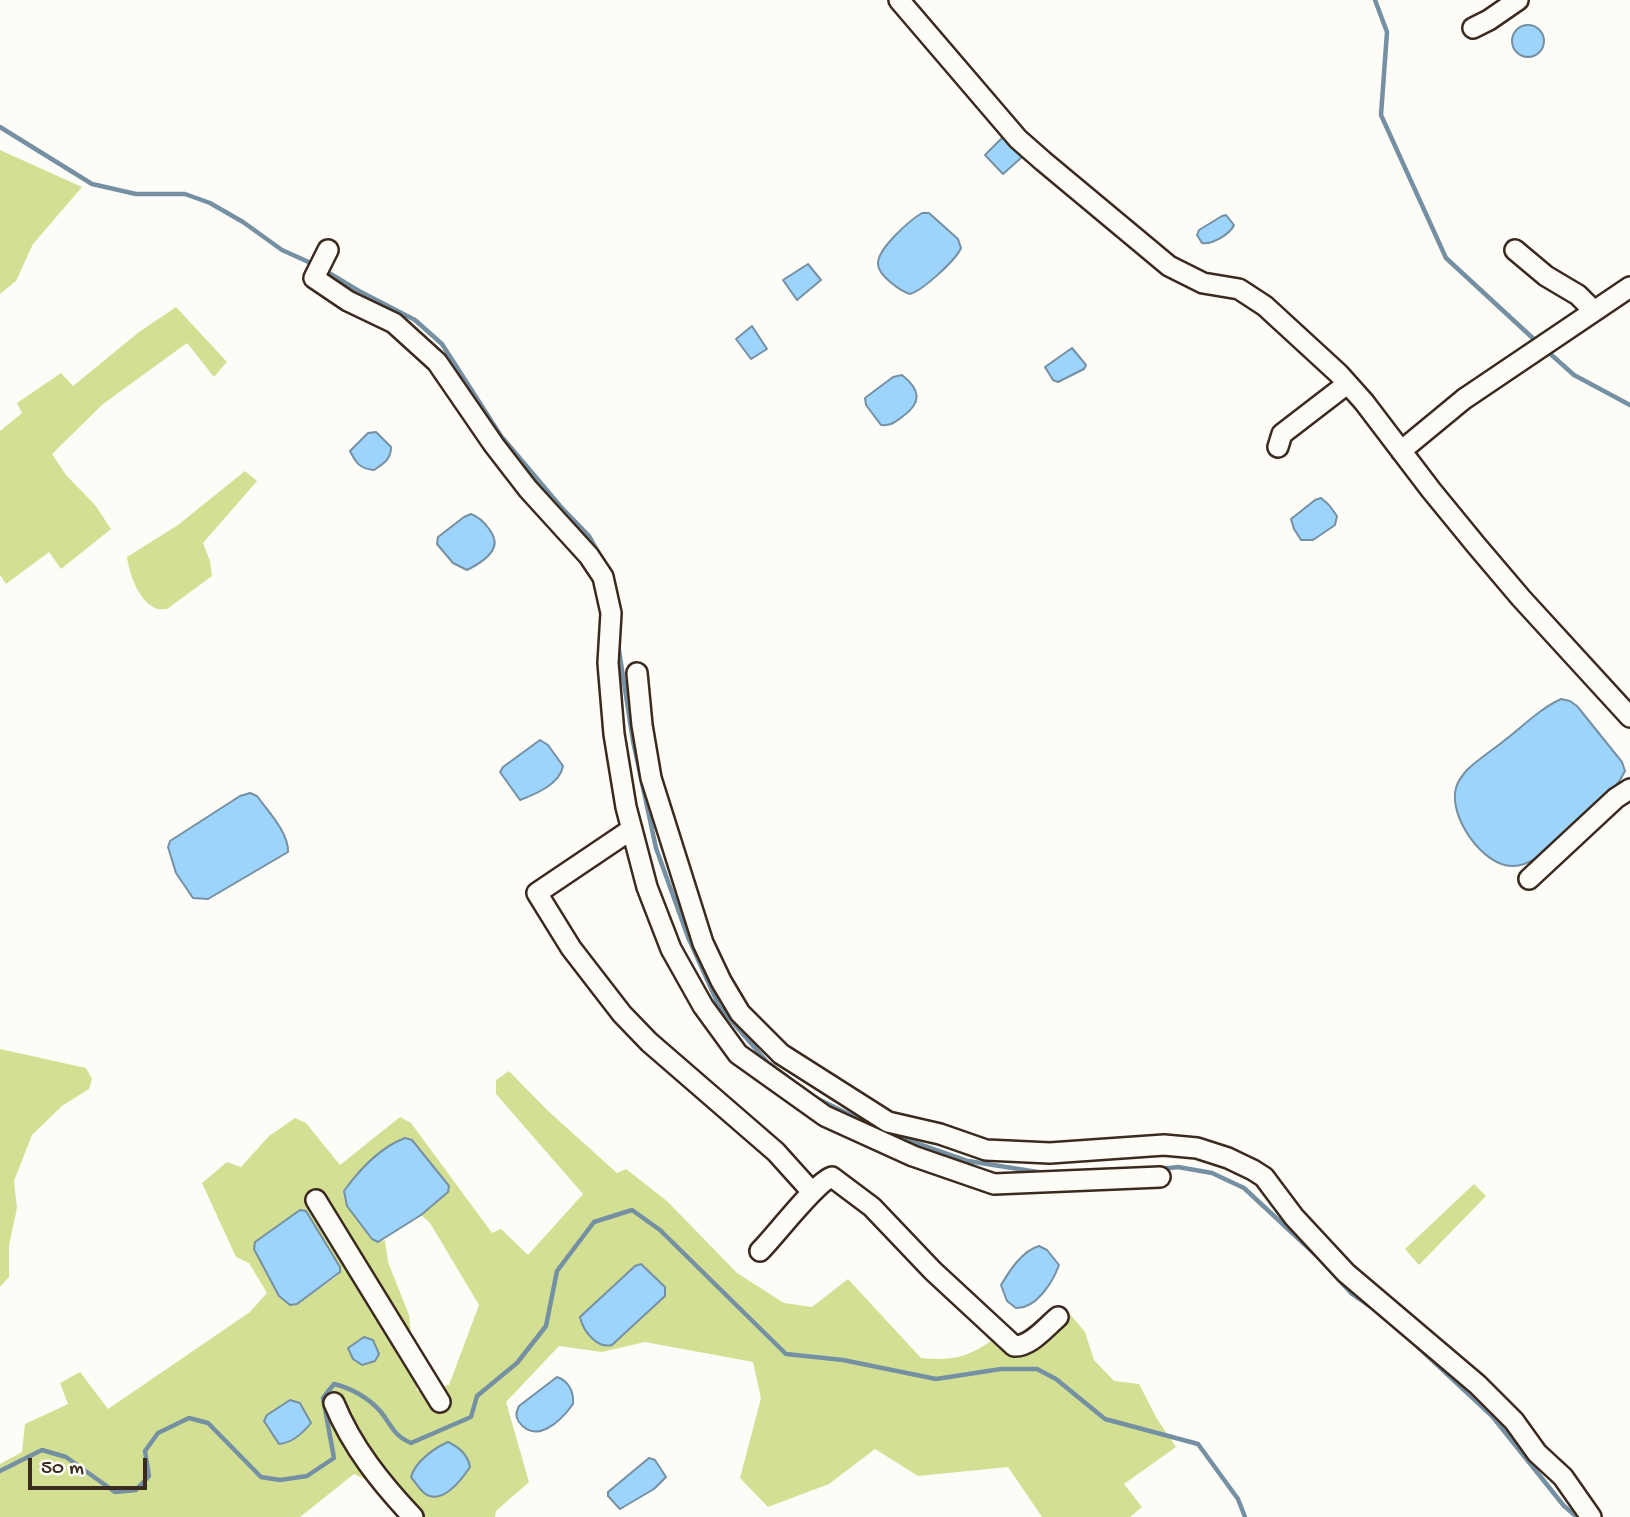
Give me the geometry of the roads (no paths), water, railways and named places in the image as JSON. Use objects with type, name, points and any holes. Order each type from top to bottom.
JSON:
[{"type":"street","points":[[899,0],[1018,139],[1043,161],[1169,266],[1203,283],[1239,289],[1265,306],[1348,384],[1521,598],[1630,717]]},
{"type":"street","points":[[1474,27],[1518,0]]},
{"type":"street","points":[[1515,250],[1546,276],[1578,295],[1594,311]]},
{"type":"street","points":[[323,261],[314,278],[348,301],[394,323],[437,362],[494,445],[528,489],[589,556],[603,577],[611,613],[608,663],[614,734],[626,807],[648,887],[671,948],[703,1006],[738,1054],[825,1115],[913,1156],[994,1184],[1160,1177]]},
{"type":"street","points":[[1401,451],[1464,399],[1630,287]]},
{"type":"street","points":[[1278,447],[1282,435],[1348,384]]},
{"type":"street","points":[[637,673],[651,778],[703,943],[740,1013],[781,1054],[888,1122],[986,1150],[1050,1153],[1164,1145],[1197,1148],[1253,1170],[1264,1177],[1294,1217],[1346,1273],[1478,1385],[1514,1421],[1537,1453],[1563,1478],[1591,1517]]},
{"type":"street","points":[[1529,878],[1630,789]]},
{"type":"street","points":[[632,829],[537,893],[571,948],[622,1014],[649,1042],[776,1152],[812,1192]]},
{"type":"street","points":[[760,1251],[779,1233],[812,1192],[832,1177],[872,1207],[933,1271],[1014,1346],[1027,1343],[1058,1317]]},
{"type":"street","points":[[316,1200],[440,1402]]},
{"type":"street","points":[[334,1404],[345,1432],[413,1517]]},
{"type":"water","points":[[1528,25],[1539,30],[1544,41],[1539,52],[1528,57],[1517,52],[1512,41],[1517,30]]},
{"type":"water","points":[[1002,138],[1006,138],[1022,157],[1003,174],[985,155]]},
{"type":"water","points":[[922,213],[929,213],[958,239],[961,248],[938,274],[910,294],[890,282],[878,264],[888,243]]},
{"type":"water","points":[[1226,215],[1234,225],[1232,228],[1215,241],[1202,243],[1197,235],[1199,230]]},
{"type":"water","points":[[808,264],[821,280],[797,300],[783,280]]},
{"type":"water","points":[[752,326],[767,349],[751,359],[736,339]]},
{"type":"water","points":[[1072,348],[1086,365],[1084,369],[1058,382],[1053,380],[1045,367]]},
{"type":"water","points":[[902,375],[916,391],[916,402],[909,412],[897,420],[881,425],[866,405],[865,398],[893,377]]},
{"type":"water","points":[[376,432],[391,447],[391,451],[383,464],[374,470],[359,465],[350,451],[368,433]]},
{"type":"water","points":[[1321,498],[1337,516],[1335,525],[1313,540],[1301,540],[1291,519]]},
{"type":"water","points":[[471,514],[489,528],[495,544],[488,556],[467,570],[453,563],[437,544],[438,537]]},
{"type":"water","points":[[1561,699],[1577,706],[1622,762],[1625,771],[1615,788],[1601,803],[1544,852],[1521,865],[1502,864],[1490,858],[1470,838],[1457,812],[1457,786],[1476,762],[1539,712]]},
{"type":"water","points":[[540,740],[548,745],[563,766],[561,772],[546,788],[520,800],[500,772]]},
{"type":"water","points":[[250,793],[257,796],[277,822],[285,837],[288,852],[208,899],[193,898],[176,873],[168,847],[170,841],[240,796]]},
{"type":"water","points":[[405,1138],[412,1140],[449,1186],[448,1192],[421,1215],[378,1242],[372,1239],[347,1206],[344,1191],[371,1160],[387,1147]]},
{"type":"water","points":[[300,1210],[306,1211],[340,1267],[340,1272],[297,1304],[290,1305],[279,1296],[254,1249],[255,1242]]},
{"type":"water","points":[[1039,1246],[1047,1250],[1059,1265],[1053,1279],[1037,1299],[1016,1308],[1007,1301],[1001,1285],[1012,1267],[1033,1248]]},
{"type":"water","points":[[641,1264],[665,1287],[665,1296],[612,1345],[596,1342],[587,1333],[580,1317],[635,1266]]},
{"type":"water","points":[[364,1337],[373,1340],[379,1354],[375,1361],[362,1365],[353,1359],[348,1348]]},
{"type":"water","points":[[557,1377],[565,1381],[570,1388],[573,1404],[548,1428],[540,1431],[526,1429],[517,1418],[519,1406]]},
{"type":"water","points":[[290,1400],[300,1403],[311,1423],[296,1437],[279,1444],[264,1421],[267,1415]]},
{"type":"water","points":[[448,1442],[462,1452],[470,1467],[446,1493],[433,1497],[427,1495],[411,1477],[413,1471],[426,1456]]},
{"type":"water","points":[[649,1458],[655,1460],[666,1477],[654,1489],[620,1509],[608,1496],[608,1492]]},
{"type":"waterway","points":[[1375,0],[1387,32],[1381,115],[1446,258],[1537,342]]},
{"type":"waterway","points":[[0,127],[92,184],[136,194],[185,194],[210,203],[243,222],[282,250],[313,264]]},
{"type":"waterway","points":[[324,270],[415,320],[442,344],[501,436],[589,536],[605,564]]},
{"type":"waterway","points":[[1546,350],[1574,375],[1630,405]]},
{"type":"waterway","points":[[618,644],[633,741],[656,848],[688,937],[719,1006],[767,1062],[816,1098],[885,1132],[968,1161],[1044,1173]]},
{"type":"waterway","points":[[1161,1169],[1178,1167],[1212,1173],[1244,1188],[1317,1256],[1352,1294],[1374,1309]]},
{"type":"waterway","points":[[0,1471],[42,1450],[66,1457],[115,1492],[136,1490],[149,1476],[145,1451],[158,1433],[189,1418],[208,1423],[261,1477],[280,1480],[307,1476],[334,1458],[323,1398],[334,1384],[371,1402],[396,1433],[411,1443],[471,1417],[477,1396],[517,1363],[546,1326],[557,1271],[594,1222],[632,1210],[660,1230],[786,1354],[843,1360],[936,1379],[1001,1369],[1037,1369],[1056,1379],[1105,1419],[1198,1444],[1238,1499],[1245,1517]]},
{"type":"waterway","points":[[1417,1346],[1492,1416],[1564,1506],[1577,1517]]}]
